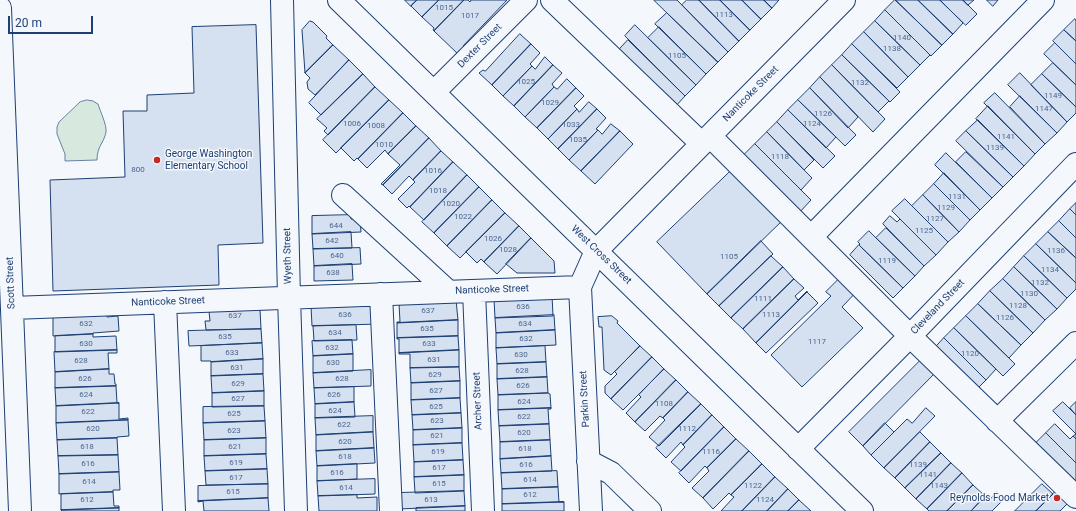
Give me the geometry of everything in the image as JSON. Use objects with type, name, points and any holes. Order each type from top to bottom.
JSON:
[{"type":"street","name":"Wyeth Street","points":[[282,0],[296,511]]},
{"type":"street","name":"West Cross Street","points":[[339,0],[862,511]]},
{"type":"street","name":"Dexter Street","points":[[434,92],[526,0]]},
{"type":"street","points":[[552,0],[811,237],[910,336],[1076,497]]},
{"type":"street","name":"Nanticoke Street","points":[[12,308],[580,287],[596,251],[844,0]]},
{"type":"street","points":[[811,237],[1042,0]]},
{"type":"street","name":"Scott Street","points":[[0,8],[4,217],[12,308],[8,436],[20,511]]},
{"type":"street","name":"Cleveland Street","points":[[798,449],[910,336],[1076,164]]},
{"type":"street","points":[[343,195],[449,292]]},
{"type":"street","name":"Parkin Street","points":[[580,287],[591,511]]},
{"type":"street","name":"Archer Street","points":[[474,291],[483,511]]},
{"type":"street","points":[[381,294],[391,511]]},
{"type":"street","points":[[165,302],[174,511]]},
{"type":"street","points":[[997,421],[1076,342]]},
{"type":"street","points":[[588,461],[611,473],[650,511]]},
{"type":"shaded area","points":[[87,100],[98,104],[106,129],[105,136],[98,151],[97,160],[65,161],[65,154],[57,134],[57,127],[59,122],[80,102]]},
{"type":"building","points":[[405,0],[417,0],[411,6]]},
{"type":"building","points":[[417,0],[439,0],[422,17],[411,6]]},
{"type":"building","points":[[439,0],[464,0],[434,31],[434,28],[422,17]]},
{"type":"building","points":[[464,0],[468,0],[470,2],[471,0],[507,0],[463,46],[465,48],[459,55],[434,31]]},
{"type":"building","points":[[654,0],[677,0],[728,52],[718,62]]},
{"type":"building","points":[[687,0],[699,0],[739,41],[728,52],[682,5]]},
{"type":"building","points":[[699,0],[720,0],[750,30],[739,41]]},
{"type":"building","points":[[720,0],[742,0],[761,19],[750,30]]},
{"type":"building","points":[[742,0],[764,0],[772,8],[761,19]]},
{"type":"building","points":[[764,0],[779,0],[772,8]]},
{"type":"building","points":[[895,0],[942,45],[931,56],[885,10]]},
{"type":"building","points":[[896,0],[918,0],[953,34],[942,45]]},
{"type":"building","points":[[918,0],[940,0],[963,23],[953,34]]},
{"type":"building","points":[[940,0],[963,0],[977,14],[966,25]]},
{"type":"building","points":[[963,0],[974,0],[968,5]]},
{"type":"building","points":[[987,0],[998,0],[993,6]]},
{"type":"building","points":[[885,10],[930,55],[920,65],[875,21]]},
{"type":"building","points":[[667,13],[718,62],[706,74],[655,24]]},
{"type":"building","points":[[1075,19],[1076,21],[1076,41],[1064,30]]},
{"type":"building","points":[[310,21],[313,22],[327,36],[326,38],[333,45],[305,73],[302,30]]},
{"type":"building","points":[[875,21],[920,65],[908,77],[864,32]]},
{"type":"building","name":"George Washington Elementary School","points":[[256,25],[263,243],[218,245],[219,285],[53,291],[50,180],[125,177],[123,111],[147,111],[147,95],[194,93],[192,27]]},
{"type":"building","points":[[635,25],[696,85],[685,96],[625,36]]},
{"type":"building","points":[[659,27],[706,74],[696,85],[648,38]]},
{"type":"building","points":[[1064,30],[1076,41],[1076,64],[1053,41]]},
{"type":"building","points":[[864,32],[908,77],[897,88],[852,44]]},
{"type":"building","points":[[520,34],[531,44],[492,85],[479,73],[483,70],[485,71]]},
{"type":"building","points":[[628,40],[685,96],[674,108],[617,52]]},
{"type":"building","points":[[1055,43],[1076,64],[1076,85],[1044,54]]},
{"type":"building","points":[[531,44],[540,53],[530,64],[532,66],[503,96],[492,85]]},
{"type":"building","points":[[852,44],[900,92],[890,102],[842,55]]},
{"type":"building","points":[[333,45],[349,60],[315,95],[308,89],[307,82],[310,78],[305,73]]},
{"type":"building","points":[[842,55],[889,101],[878,112],[832,65]]},
{"type":"building","points":[[545,57],[553,65],[514,106],[503,96],[532,66],[535,69]]},
{"type":"building","points":[[349,60],[363,74],[321,115],[309,103]]},
{"type":"building","points":[[1053,63],[1076,85],[1076,107],[1042,74]]},
{"type":"building","points":[[553,65],[562,73],[552,84],[554,87],[525,117],[514,106]]},
{"type":"building","points":[[832,65],[885,119],[873,132],[820,77]]},
{"type":"building","points":[[1020,73],[1067,122],[1057,133],[1008,85]]},
{"type":"building","points":[[363,74],[375,87],[328,135],[324,131],[327,128],[317,119]]},
{"type":"building","points":[[1042,74],[1076,107],[1076,113],[1067,122],[1031,85]]},
{"type":"building","points":[[820,77],[858,117],[848,128],[810,88]]},
{"type":"building","points":[[567,79],[576,88],[537,128],[525,117],[554,87],[557,89]]},
{"type":"building","points":[[375,87],[389,100],[336,153],[323,140]]},
{"type":"building","points":[[576,88],[584,96],[574,106],[577,109],[548,139],[537,128]]},
{"type":"building","points":[[810,88],[856,135],[845,146],[798,100]]},
{"type":"building","points":[[995,93],[1045,144],[1035,154],[984,103]]},
{"type":"building","points":[[1020,96],[1057,133],[1045,144],[1010,107]]},
{"type":"building","points":[[389,100],[403,113],[358,159],[357,158],[354,161],[341,148]]},
{"type":"building","points":[[798,100],[836,137],[826,148],[788,110]]},
{"type":"building","points":[[589,102],[597,109],[558,149],[548,139],[577,109],[579,112]]},
{"type":"building","points":[[988,106],[1035,154],[1024,166],[976,119]]},
{"type":"building","points":[[597,109],[606,118],[596,129],[598,130],[569,160],[558,149]]},
{"type":"building","points":[[788,110],[835,156],[823,168],[777,122]]},
{"type":"building","points":[[403,113],[416,126],[388,154],[385,150],[367,168],[358,159]]},
{"type":"building","points":[[978,120],[1024,166],[1013,177],[966,131]]},
{"type":"building","points":[[777,122],[814,160],[804,170],[767,132]]},
{"type":"building","points":[[611,124],[620,131],[581,171],[569,160],[598,130],[602,134]]},
{"type":"building","points":[[416,126],[429,138],[383,185],[381,184],[400,165],[388,154]]},
{"type":"building","points":[[620,131],[633,144],[595,184],[581,171]]},
{"type":"building","points":[[966,131],[1013,177],[1003,187],[956,141]]},
{"type":"building","points":[[767,132],[812,178],[801,190],[755,144]]},
{"type":"building","points":[[429,138],[441,151],[413,180],[409,176],[392,194],[383,185]]},
{"type":"building","points":[[755,144],[811,200],[799,213],[742,157]]},
{"type":"building","points":[[441,151],[453,162],[410,207],[409,206],[407,208],[398,199],[415,182],[413,180]]},
{"type":"building","points":[[966,152],[1003,187],[992,198],[956,162]]},
{"type":"building","points":[[946,153],[992,198],[980,210],[935,165]]},
{"type":"building","points":[[453,162],[467,175],[424,220],[410,207]]},
{"type":"building","points":[[735,167],[786,217],[707,294],[657,242]]},
{"type":"building","points":[[944,173],[980,210],[970,220],[934,184]]},
{"type":"building","points":[[467,175],[479,187],[434,233],[422,222]]},
{"type":"building","points":[[934,184],[970,220],[959,232],[923,195]]},
{"type":"building","points":[[479,187],[492,200],[447,246],[434,233]]},
{"type":"building","points":[[923,195],[959,232],[948,242],[912,206]]},
{"type":"building","points":[[905,199],[948,242],[936,255],[892,211]]},
{"type":"building","points":[[492,200],[505,213],[460,258],[447,246]]},
{"type":"building","points":[[1076,203],[1076,215],[1070,209]]},
{"type":"building","points":[[1070,209],[1076,215],[1076,238],[1059,221]]},
{"type":"building","points":[[505,213],[519,226],[484,262],[481,259],[477,263],[466,252]]},
{"type":"building","points":[[351,215],[351,219],[360,219],[361,232],[312,234],[312,216]]},
{"type":"building","points":[[890,216],[897,222],[900,219],[936,255],[924,266],[883,224]]},
{"type":"building","points":[[1059,221],[1076,238],[1076,258],[1048,232]]},
{"type":"building","points":[[519,226],[531,238],[497,274],[484,262]]},
{"type":"building","points":[[886,228],[924,266],[915,276],[876,238]]},
{"type":"building","points":[[869,231],[915,276],[903,288],[859,245],[860,244],[858,242]]},
{"type":"building","points":[[351,232],[352,248],[313,249],[312,234]]},
{"type":"building","points":[[1048,232],[1076,258],[1076,283],[1036,244]]},
{"type":"building","points":[[531,238],[554,261],[555,273],[517,273],[506,264]]},
{"type":"building","points":[[761,241],[773,254],[719,306],[707,294]]},
{"type":"building","points":[[1036,244],[1076,283],[1076,289],[1067,298],[1024,256]]},
{"type":"building","points":[[859,245],[903,288],[893,298],[850,255]]},
{"type":"building","points":[[360,248],[361,264],[314,266],[313,249]]},
{"type":"building","points":[[771,256],[783,267],[731,318],[719,306]]},
{"type":"building","points":[[1024,256],[1067,298],[1057,309],[1014,267]]},
{"type":"building","points":[[352,264],[353,280],[314,281],[314,266]]},
{"type":"building","points":[[783,267],[794,279],[743,329],[731,318]]},
{"type":"building","points":[[1014,267],[1057,309],[1045,320],[1003,279]]},
{"type":"building","points":[[845,273],[860,288],[842,307],[863,328],[802,387],[771,355],[831,296],[826,292]]},
{"type":"building","points":[[794,279],[804,288],[795,296],[798,300],[807,292],[756,343],[743,329]]},
{"type":"building","points":[[1003,279],[1045,320],[1033,333],[990,291]]},
{"type":"building","points":[[990,291],[1033,333],[1021,345],[978,304]]},
{"type":"building","points":[[807,292],[818,303],[766,353],[756,343]]},
{"type":"building","points":[[552,295],[553,316],[495,318],[494,299]]},
{"type":"building","points":[[456,300],[458,320],[397,323],[400,322],[399,303]]},
{"type":"building","points":[[377,304],[378,324],[312,326],[311,306]]},
{"type":"building","points":[[978,304],[1021,345],[1009,358],[966,316]]},
{"type":"building","points":[[260,309],[261,329],[206,330],[205,321],[210,321],[209,311]]},
{"type":"building","points":[[107,314],[107,317],[118,316],[119,331],[53,336],[53,318]]},
{"type":"building","points":[[554,315],[555,330],[496,333],[495,318]]},
{"type":"building","points":[[612,316],[640,346],[611,375],[604,370],[602,327],[599,327],[598,317]]},
{"type":"building","points":[[966,316],[1015,364],[1003,376],[954,328]]},
{"type":"building","points":[[458,320],[458,336],[397,338],[397,323]]},
{"type":"building","points":[[356,325],[357,340],[314,341],[313,326]]},
{"type":"building","points":[[954,328],[996,369],[986,380],[944,338]]},
{"type":"building","points":[[261,329],[262,343],[189,346],[188,331]]},
{"type":"building","points":[[555,330],[556,345],[496,348],[496,333]]},
{"type":"building","points":[[93,334],[93,337],[116,336],[117,350],[55,352],[55,336]]},
{"type":"building","points":[[458,336],[459,350],[399,353],[399,339],[397,338]]},
{"type":"building","points":[[944,338],[986,380],[976,390],[934,349]]},
{"type":"building","points":[[352,340],[353,354],[313,356],[312,341]]},
{"type":"building","points":[[262,343],[263,359],[211,362],[201,361],[201,346]]},
{"type":"building","points":[[545,346],[546,362],[497,364],[496,348]]},
{"type":"building","points":[[640,346],[652,357],[611,399],[605,393],[605,386],[617,374],[615,372]]},
{"type":"building","points":[[117,350],[117,353],[108,353],[109,369],[55,372],[54,352]]},
{"type":"building","points":[[459,350],[459,367],[410,368],[410,354],[399,354],[399,353]]},
{"type":"building","points":[[353,354],[353,371],[313,373],[313,356]]},
{"type":"building","points":[[652,357],[664,369],[623,410],[611,399]]},
{"type":"building","points":[[263,359],[263,374],[211,376],[211,362]]},
{"type":"building","points":[[922,359],[935,373],[863,446],[849,432]]},
{"type":"building","points":[[546,362],[547,377],[497,379],[497,364]]},
{"type":"building","points":[[459,367],[460,381],[411,383],[410,368]]},
{"type":"building","points":[[109,369],[109,374],[114,374],[116,386],[55,388],[55,372]]},
{"type":"building","points":[[664,369],[676,380],[635,422],[626,413],[641,397],[639,395]]},
{"type":"building","points":[[371,370],[371,386],[314,388],[313,373]]},
{"type":"building","points":[[263,374],[264,391],[212,393],[211,376]]},
{"type":"building","points":[[547,377],[548,393],[498,395],[497,379]]},
{"type":"building","points":[[676,380],[688,392],[663,418],[660,416],[645,431],[635,422]]},
{"type":"building","points":[[460,381],[460,398],[411,400],[411,383]]},
{"type":"building","points":[[116,386],[117,403],[119,403],[56,406],[55,388]]},
{"type":"building","points":[[354,387],[354,402],[315,404],[314,388]]},
{"type":"building","points":[[264,391],[264,406],[212,407],[212,393]]},
{"type":"building","points":[[688,392],[701,404],[659,446],[649,437],[665,420],[663,418]]},
{"type":"building","points":[[550,394],[551,408],[498,410],[498,395]]},
{"type":"building","points":[[460,398],[461,413],[412,415],[411,400]]},
{"type":"building","points":[[354,402],[355,417],[315,418],[315,404]]},
{"type":"building","points":[[1063,402],[1076,415],[1076,434],[1053,411]]},
{"type":"building","points":[[1076,402],[1076,415],[1070,408]]},
{"type":"building","points":[[119,403],[119,419],[128,418],[128,420],[56,423],[56,406]]},
{"type":"building","points":[[701,404],[712,415],[683,445],[681,442],[666,458],[656,448]]},
{"type":"building","points":[[264,406],[265,421],[203,423],[203,407]]},
{"type":"building","points":[[551,408],[548,409],[549,424],[499,426],[498,410]]},
{"type":"building","points":[[926,408],[935,416],[884,468],[871,455],[907,419],[912,423]]},
{"type":"building","points":[[461,413],[462,428],[413,430],[412,415]]},
{"type":"building","points":[[712,415],[724,427],[681,471],[671,462],[685,447],[683,445]]},
{"type":"building","points":[[373,416],[373,432],[316,435],[315,418]]},
{"type":"building","points":[[128,420],[129,436],[117,438],[57,440],[56,423]]},
{"type":"building","points":[[265,421],[266,438],[204,440],[203,423]]},
{"type":"building","points":[[885,423],[894,432],[871,455],[863,446]]},
{"type":"building","points":[[549,424],[550,440],[500,442],[499,426]]},
{"type":"building","points":[[1055,424],[1070,439],[1073,436],[1076,439],[1076,463],[1046,433]]},
{"type":"building","points":[[724,427],[736,439],[707,468],[705,466],[689,483],[679,473]]},
{"type":"building","points":[[462,428],[462,443],[413,445],[413,430]]},
{"type":"building","points":[[373,432],[374,448],[316,451],[316,435]]},
{"type":"building","points":[[920,432],[930,442],[895,478],[884,468]]},
{"type":"building","points":[[1046,433],[1076,463],[1076,488],[1033,446]]},
{"type":"building","points":[[117,438],[118,455],[58,456],[57,440]]},
{"type":"building","points":[[266,438],[266,454],[204,456],[204,440]]},
{"type":"building","points":[[736,439],[749,451],[703,498],[692,488],[709,471],[707,468]]},
{"type":"building","points":[[550,440],[551,456],[500,459],[500,442]]},
{"type":"building","points":[[930,442],[941,453],[905,488],[895,478]]},
{"type":"building","points":[[462,443],[463,460],[414,462],[413,445]]},
{"type":"building","points":[[374,448],[375,463],[317,466],[316,451]]},
{"type":"building","points":[[749,451],[762,464],[731,495],[729,493],[713,509],[703,498]]},
{"type":"building","points":[[941,453],[951,463],[916,499],[905,488]]},
{"type":"building","points":[[266,454],[267,469],[205,471],[204,456]]},
{"type":"building","points":[[118,455],[119,472],[59,474],[58,456]]},
{"type":"building","points":[[551,456],[552,471],[501,473],[500,459]]},
{"type":"building","points":[[463,460],[464,475],[414,477],[414,462]]},
{"type":"building","points":[[951,463],[962,473],[927,509],[916,499]]},
{"type":"building","points":[[357,464],[357,479],[317,481],[317,466]]},
{"type":"building","points":[[762,464],[775,477],[742,511],[721,511],[734,497],[731,495]]},
{"type":"building","points":[[267,469],[268,484],[206,485],[205,471]]},
{"type":"building","points":[[557,471],[558,487],[502,489],[501,473]]},
{"type":"building","points":[[119,472],[120,490],[113,490],[113,492],[59,494],[59,474]]},
{"type":"building","points":[[962,473],[973,485],[947,511],[929,511],[927,509]]},
{"type":"building","points":[[464,475],[464,491],[415,493],[414,477]]},
{"type":"building","points":[[775,477],[788,489],[767,511],[742,511]]},
{"type":"building","points":[[375,479],[375,494],[318,496],[317,481]]},
{"type":"building","points":[[268,484],[268,498],[198,501],[198,486]]},
{"type":"building","points":[[1042,484],[1053,494],[1036,511],[1015,511]]},
{"type":"building","points":[[973,485],[985,496],[971,511],[947,511]]},
{"type":"building","points":[[558,487],[559,502],[564,502],[502,504],[502,489]]},
{"type":"building","points":[[788,489],[799,500],[788,511],[767,511]]},
{"type":"building","name":"Reynolds Food Market","points":[[1057,490],[1069,502],[1060,511],[1036,511]]},
{"type":"building","points":[[464,491],[465,506],[399,509],[398,493]]},
{"type":"building","points":[[113,492],[114,506],[119,506],[119,508],[61,510],[61,494]]},
{"type":"building","points":[[997,492],[1004,499],[992,511],[971,511],[985,496],[989,500]]},
{"type":"building","points":[[357,495],[357,498],[377,497],[377,511],[319,511],[318,496]]},
{"type":"building","points":[[268,498],[269,511],[204,511],[203,501],[198,502],[198,501]]},
{"type":"building","points":[[799,500],[811,511],[788,511]]},
{"type":"building","points":[[564,502],[564,511],[502,511],[502,504]]},
{"type":"building","points":[[465,506],[465,511],[416,511],[416,508]]},
{"type":"building","points":[[119,508],[119,511],[61,510]]},
{"type":"place","name":"George Washington Elementary School","points":[[157,160]]},
{"type":"place","name":"Reynolds Food Market","points":[[1057,498]]}]
